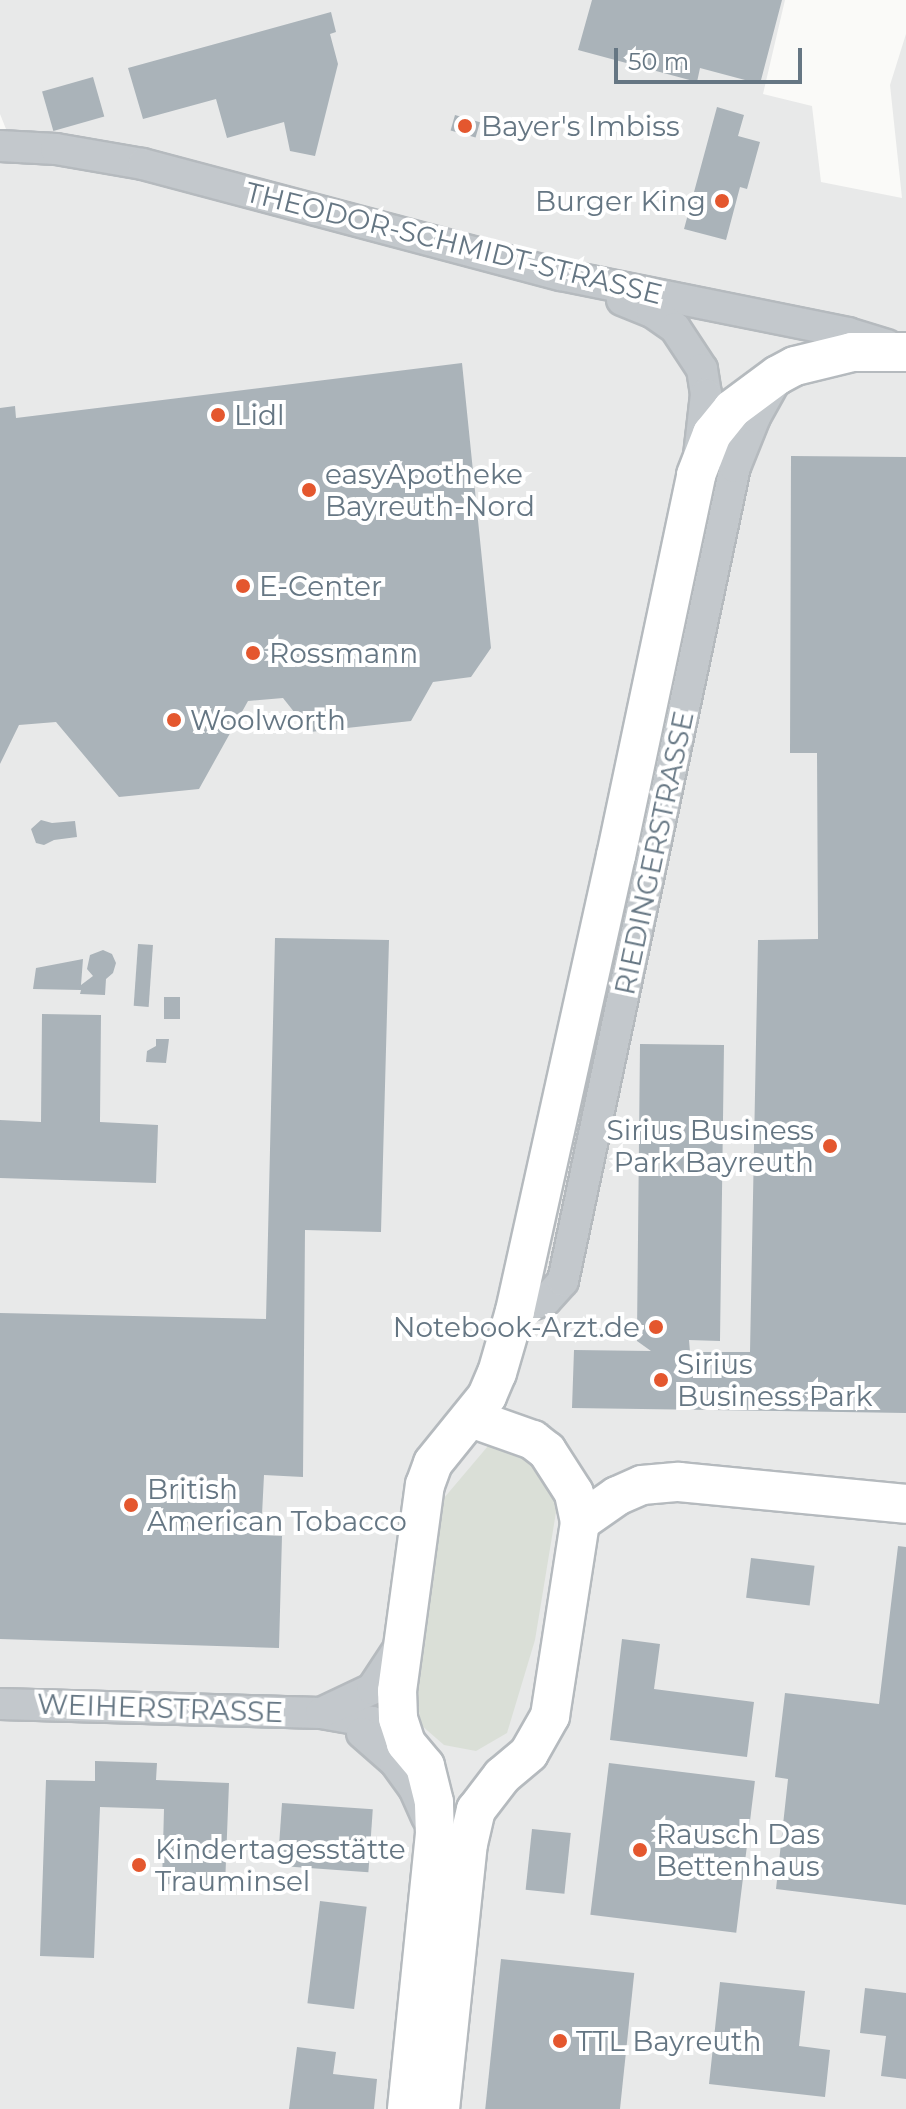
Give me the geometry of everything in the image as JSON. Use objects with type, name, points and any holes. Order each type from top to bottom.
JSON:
[{"type":"main road","name":"RIEDINGERSTRASSE","points":[[407,2109],[435,1834],[434,1802],[398,1705],[401,1645],[425,1485],[433,1463],[471,1418],[497,1373],[515,1311],[616,856],[696,475],[712,434],[732,409],[778,375],[795,366],[852,352],[903,352]]},
{"type":"main road","points":[[440,2109],[468,1844],[476,1810],[502,1776],[529,1753],[550,1716],[580,1522],[574,1493],[547,1451],[533,1440],[471,1418]]},
{"type":"main road","points":[[580,1522],[617,1496],[642,1485],[679,1482],[906,1504]]},
{"type":"main road","points":[[415,1755],[447,1778],[469,1781],[502,1776]]},
{"type":"main road","points":[[412,2060],[430,2109]]},
{"type":"street","name":"THEODOR-SCHMIDT-STRASSE","points":[[0,146],[56,149],[143,164],[561,275],[848,333],[903,352]]},
{"type":"street","points":[[561,275],[652,312],[675,328],[690,346],[702,369],[706,394],[696,475]]},
{"type":"street","name":"RIEDINGERSTRASSE","points":[[515,1311],[546,1300],[563,1281],[735,467],[755,417],[778,375]]},
{"type":"street","points":[[321,1713],[372,1689],[401,1645]]},
{"type":"street","name":"WEIHERSTRASSE","points":[[0,1704],[321,1713],[372,1722],[415,1755]]},
{"type":"street","points":[[321,1713],[372,1738],[395,1762],[414,1788],[435,1834]]},
{"type":"shaded area","points":[[0,0],[785,0],[763,94],[812,106],[821,182],[902,198],[890,85],[906,34],[906,2109],[0,2109],[0,130],[6,129],[0,114]]},
{"type":"shaded area","points":[[517,1444],[544,1455],[558,1500],[535,1640],[507,1733],[476,1751],[444,1745],[421,1725],[417,1698],[444,1498],[488,1446]]},
{"type":"building","points":[[592,0],[782,0],[760,84],[700,68],[697,82],[578,50]]},
{"type":"building","points":[[331,12],[336,32],[330,34],[338,64],[315,156],[290,151],[284,122],[227,138],[216,99],[143,119],[128,68]]},
{"type":"building","points":[[93,77],[104,116],[53,131],[42,92]]},
{"type":"building","points":[[717,107],[744,115],[738,136],[760,142],[747,189],[740,187],[726,240],[684,229]]},
{"type":"building","name":"Bayer's Imbiss","points":[[455,115],[480,122],[476,138],[451,130]]},
{"type":"building","name":"E-Center","points":[[462,363],[491,648],[471,677],[433,682],[411,721],[310,732],[283,698],[248,701],[199,789],[119,797],[56,722],[19,725],[0,764],[0,408],[15,406],[16,418]]},
{"type":"building","points":[[791,456],[906,457],[906,1413],[572,1408],[574,1350],[651,1351],[637,1341],[640,1044],[724,1045],[720,1341],[689,1340],[690,1352],[750,1352],[758,940],[818,939],[817,753],[790,753]]},
{"type":"building","points":[[41,820],[52,823],[75,821],[77,837],[54,840],[44,845],[36,843],[31,829]]},
{"type":"building","name":"British American Tobacco","points":[[275,938],[389,940],[381,1232],[305,1230],[303,1477],[264,1475],[261,1535],[282,1536],[279,1648],[0,1639],[0,1313],[266,1319]]},
{"type":"building","points":[[138,944],[153,945],[149,1007],[134,1006]]},
{"type":"building","points":[[103,950],[112,954],[116,963],[113,973],[106,979],[105,995],[80,994],[81,990],[33,989],[36,968],[83,959],[81,985],[93,976],[87,969],[90,955]]},
{"type":"building","points":[[164,997],[180,997],[180,1019],[164,1019]]},
{"type":"building","points":[[42,1014],[101,1015],[100,1122],[158,1125],[156,1183],[0,1178],[0,1120],[41,1122]]},
{"type":"building","points":[[156,1039],[169,1039],[166,1063],[146,1062],[147,1051],[156,1046]]},
{"type":"building","points":[[898,1546],[906,1547],[906,1905],[776,1889],[788,1779],[775,1777],[785,1693],[879,1704]]},
{"type":"building","points":[[751,1558],[815,1566],[810,1606],[746,1598]]},
{"type":"building","points":[[622,1639],[660,1644],[654,1689],[754,1702],[747,1757],[610,1740]]},
{"type":"building","points":[[95,1761],[157,1763],[156,1780],[229,1783],[225,1886],[162,1884],[164,1809],[100,1807],[94,1958],[40,1956],[46,1780],[95,1781]]},
{"type":"building","points":[[609,1763],[755,1781],[736,1933],[590,1915]]},
{"type":"building","points":[[282,1803],[373,1809],[368,1872],[278,1866]]},
{"type":"building","points":[[532,1829],[571,1833],[564,1894],[526,1890]]},
{"type":"building","points":[[320,1901],[367,1907],[354,2009],[307,2003]]},
{"type":"building","name":"TTL Bayreuth","points":[[501,1959],[634,1973],[620,2109],[485,2109]]},
{"type":"building","points":[[720,1982],[805,1991],[799,2046],[830,2050],[825,2097],[709,2084]]},
{"type":"building","points":[[865,1988],[906,1993],[906,2079],[881,2076],[886,2036],[860,2033]]},
{"type":"building","points":[[297,2047],[336,2052],[333,2074],[377,2079],[374,2109],[289,2109]]},
{"type":"place","name":"Bayer's Imbiss","points":[[465,126]]},
{"type":"place","name":"Burger King","points":[[722,201]]},
{"type":"place","name":"Lidl","points":[[218,415]]},
{"type":"place","name":"easyApotheke Bayreuth-Nord","points":[[309,490]]},
{"type":"place","name":"E-Center","points":[[243,586]]},
{"type":"place","name":"Rossmann","points":[[253,653]]},
{"type":"place","name":"Woolworth","points":[[174,720]]},
{"type":"place","name":"Sirius Business Park Bayreuth","points":[[830,1146]]},
{"type":"place","name":"Notebook-Arzt.de","points":[[656,1327]]},
{"type":"place","name":"Sirius Business Park","points":[[661,1380]]},
{"type":"place","name":"British American Tobacco","points":[[131,1505]]},
{"type":"place","name":"Rausch Das Bettenhaus","points":[[640,1850]]},
{"type":"place","name":"Kindertagesstätte Trauminsel","points":[[139,1865]]},
{"type":"place","name":"TTL Bayreuth","points":[[560,2041]]}]
